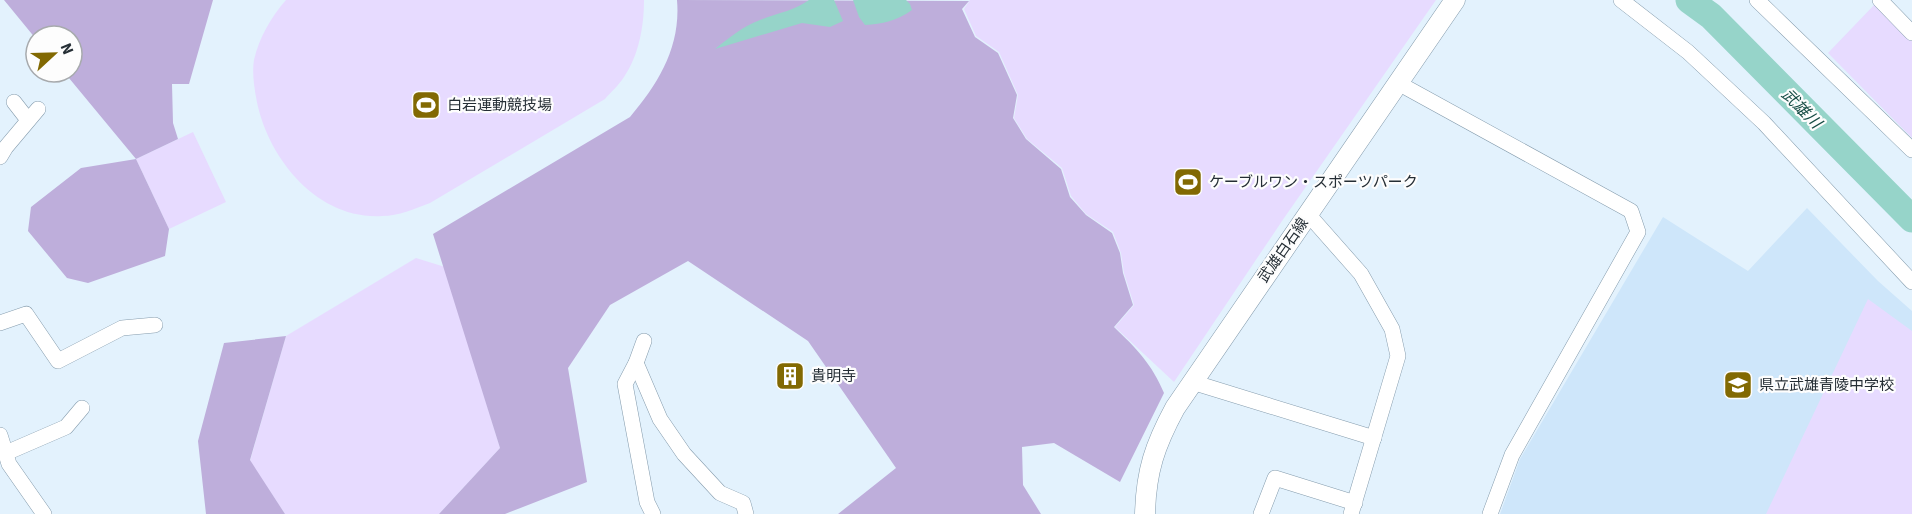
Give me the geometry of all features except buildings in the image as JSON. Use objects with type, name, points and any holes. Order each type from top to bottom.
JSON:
[{"type":"main road","name":"武雄白石線","points":[[1144,514],[1147,475],[1154,451],[1175,408],[1455,0]]},
{"type":"street","points":[[1621,0],[1688,52],[1764,123],[1912,282]]},
{"type":"street","points":[[1757,0],[1912,150]]},
{"type":"street","points":[[1880,0],[1912,33]]},
{"type":"street","points":[[1398,83],[1631,211],[1638,232],[1512,455],[1490,514]]},
{"type":"street","points":[[0,157],[33,115],[14,102]]},
{"type":"street","points":[[1261,514],[1275,478],[1353,508],[1398,356],[1392,329],[1361,274],[1308,214]]},
{"type":"street","points":[[0,323],[26,314],[58,362],[122,328],[155,325]]},
{"type":"street","points":[[644,341],[625,384],[647,502],[653,514]]},
{"type":"street","points":[[636,363],[660,419],[684,454],[720,493],[743,503],[746,514]]},
{"type":"street","points":[[1192,382],[1374,438]]},
{"type":"street","points":[[6,453],[66,427],[82,408]]},
{"type":"street","points":[[0,435],[9,464],[44,514]]},
{"type":"shaded area","points":[[4,0],[213,0],[189,84],[172,84],[173,123],[178,139],[136,159],[74,84],[84,84],[84,24],[24,24]]},
{"type":"shaded area","name":"白岩運動競技場","points":[[286,0],[644,0],[642,30],[637,50],[622,80],[605,99],[430,203],[400,213],[382,216],[358,214],[336,207],[316,196],[283,162],[271,141],[256,97],[253,64],[266,28]]},
{"type":"shaded area","points":[[677,0],[969,1],[962,9],[975,37],[998,53],[1017,95],[1013,118],[1026,139],[1061,169],[1070,197],[1086,215],[1112,233],[1120,253],[1123,273],[1133,305],[1114,327],[1143,357],[1164,393],[1120,482],[1054,443],[1022,447],[1023,485],[1041,514],[838,514],[896,468],[808,341],[688,261],[610,305],[568,368],[587,482],[505,514],[439,514],[500,448],[433,234],[630,117],[650,91],[666,63],[675,33]]},
{"type":"shaded area","points":[[809,0],[834,0],[843,21],[830,27],[802,23],[715,49],[747,26]]},
{"type":"shaded area","points":[[853,0],[906,0],[912,10],[906,14],[889,21],[865,25],[859,17]]},
{"type":"shaded area","name":"ケーブルワン・スポーツパーク","points":[[970,0],[1436,0],[1282,221],[1174,382],[1115,327],[1134,305],[1124,273],[1121,253],[1113,232],[1086,214],[1071,196],[1062,168],[1027,139],[1014,118],[1018,95],[999,52],[976,36],[964,9]]},
{"type":"shaded area","points":[[1876,3],[1912,41],[1912,138],[1828,53]]},
{"type":"shaded area","points":[[193,132],[226,202],[169,229],[136,159]]},
{"type":"shaded area","points":[[136,159],[169,229],[165,256],[88,283],[67,278],[28,231],[31,207],[81,168]]},
{"type":"shaded area","name":"県立武雄青陵中学校","points":[[1807,208],[1878,281],[1912,311],[1912,514],[1500,514],[1520,459],[1663,217],[1748,271]]},
{"type":"shaded area","points":[[416,258],[445,267],[500,448],[439,514],[285,514],[250,461],[286,336]]},
{"type":"shaded area","points":[[1868,299],[1912,331],[1912,514],[1766,514]]},
{"type":"shaded area","points":[[286,336],[250,460],[285,514],[206,514],[198,441],[224,343]]},
{"type":"waterway","name":"武雄川","points":[[1689,0],[1711,16],[1912,219]]},
{"type":"place","name":"白岩運動競技場","points":[[426,105]]},
{"type":"place","name":"ケーブルワン・スポーツパーク","points":[[1188,182]]},
{"type":"place","name":"貴明寺","points":[[790,376]]},
{"type":"place","name":"県立武雄青陵中学校","points":[[1738,385]]}]
